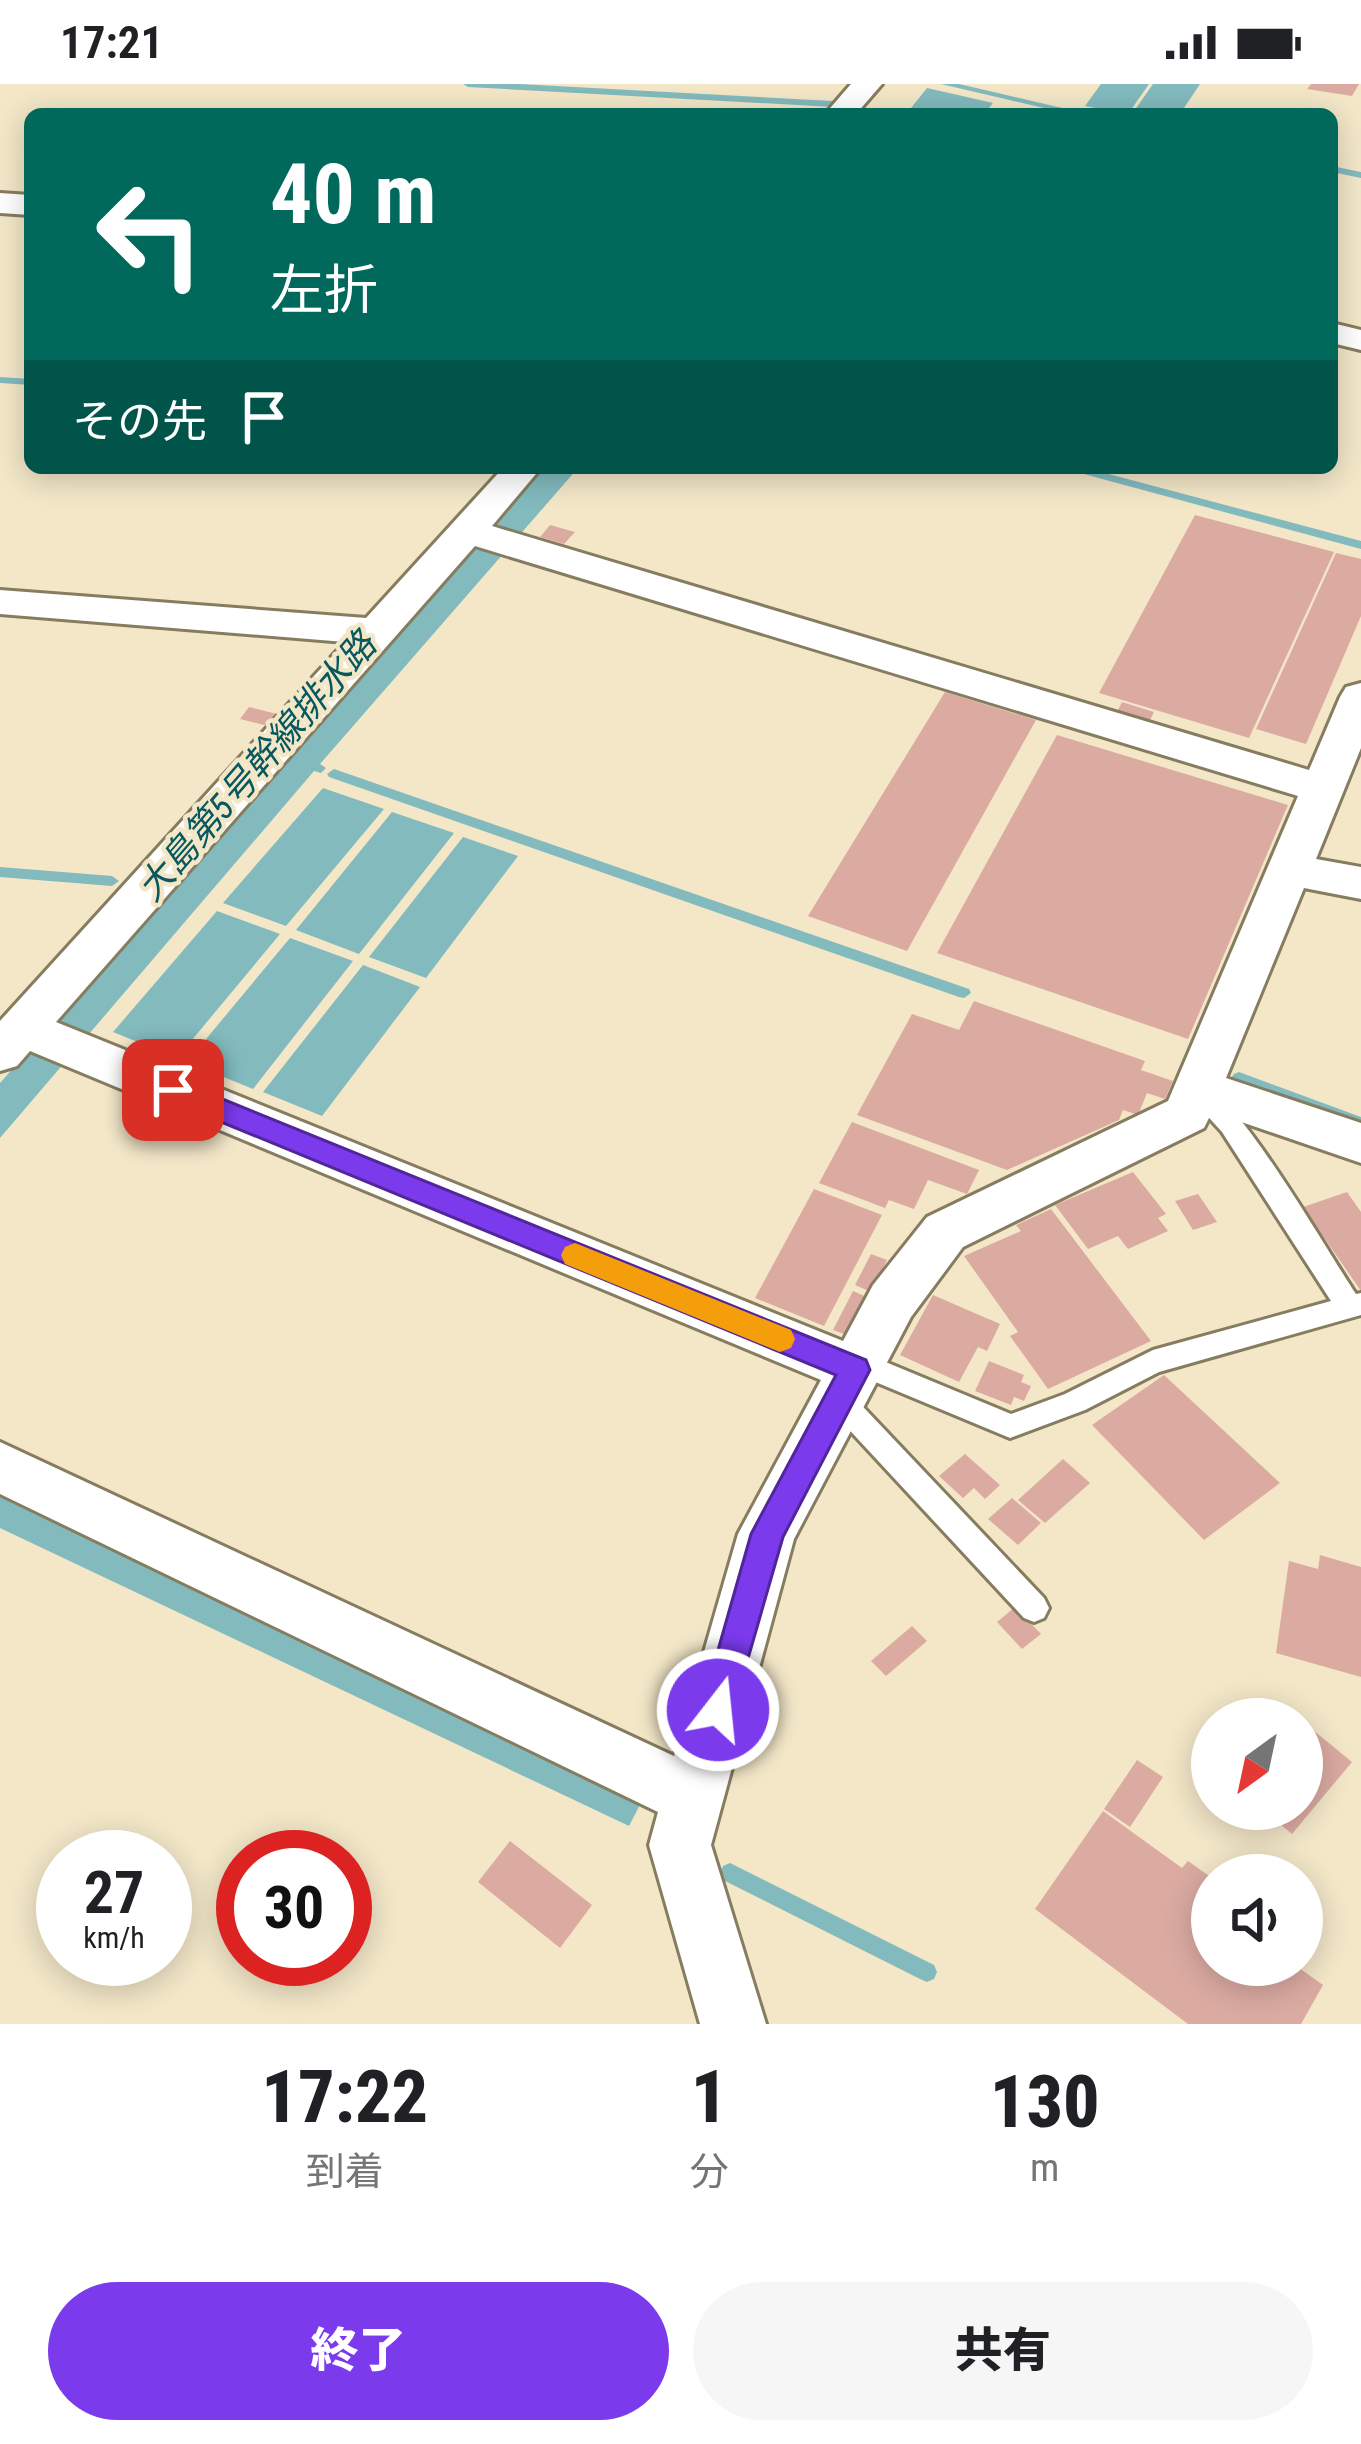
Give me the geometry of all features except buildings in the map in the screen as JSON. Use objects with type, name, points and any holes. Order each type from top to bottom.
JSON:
[{"type":"street","points":[[845,108],[867,84]]},
{"type":"street","points":[[518,474],[473,532],[377,632],[19,1038],[87,1055],[851,1378]]},
{"type":"street","points":[[473,532],[1323,789]]},
{"type":"street","points":[[0,602],[377,632]]},
{"type":"street","points":[[733,2024],[680,1845],[767,1534],[892,1301],[945,1232],[1187,1114],[1361,697]]},
{"type":"street","points":[[1289,871],[1361,883]]},
{"type":"street","points":[[1198,1088],[1361,1143]]},
{"type":"street","points":[[0,1467],[694,1797]]},
{"type":"lane","points":[[851,1378],[1010,1426],[1075,1402],[1153,1362],[1355,1305],[1231,1125],[1198,1088]]},
{"type":"lane","points":[[851,1378],[1034,1608]]},
{"type":"water","points":[[1101,84],[1149,84],[1132,108],[1085,106]]},
{"type":"water","points":[[1153,84],[1200,84],[1184,108],[1136,108]]},
{"type":"water","points":[[927,88],[993,103],[989,108],[911,108]]},
{"type":"water","points":[[539,474],[573,474],[320,764],[326,768],[321,773],[314,771],[0,1138],[0,1083]]},
{"type":"water","points":[[323,788],[384,809],[286,926],[223,903]]},
{"type":"water","points":[[392,812],[454,833],[359,954],[296,930]]},
{"type":"water","points":[[463,837],[518,856],[426,978],[369,957]]},
{"type":"water","points":[[217,911],[280,934],[177,1058],[113,1032]]},
{"type":"water","points":[[290,938],[353,961],[253,1089],[187,1062]]},
{"type":"water","points":[[363,965],[420,987],[322,1116],[263,1092]]},
{"type":"water","points":[[0,1491],[645,1795],[629,1826],[0,1528]]},
{"type":"waterway","points":[[468,84],[833,104]]},
{"type":"waterway","points":[[946,84],[1056,108]]},
{"type":"waterway","points":[[1338,170],[1361,175]]},
{"type":"waterway","points":[[0,380],[24,382]]},
{"type":"waterway","points":[[1095,474],[1361,545]]},
{"type":"waterway","points":[[334,774],[964,993]]},
{"type":"waterway","name":"大島第5号幹線排水路","points":[[0,872],[112,881]]},
{"type":"waterway","points":[[1239,1078],[1361,1123]]},
{"type":"waterway","points":[[730,1873],[927,1972]]},
{"type":"slow traffic","points":[[575,1255],[780,1339]]},
{"type":"route","points":[[173,1090],[855,1370],[767,1534],[718,1710]]}]
